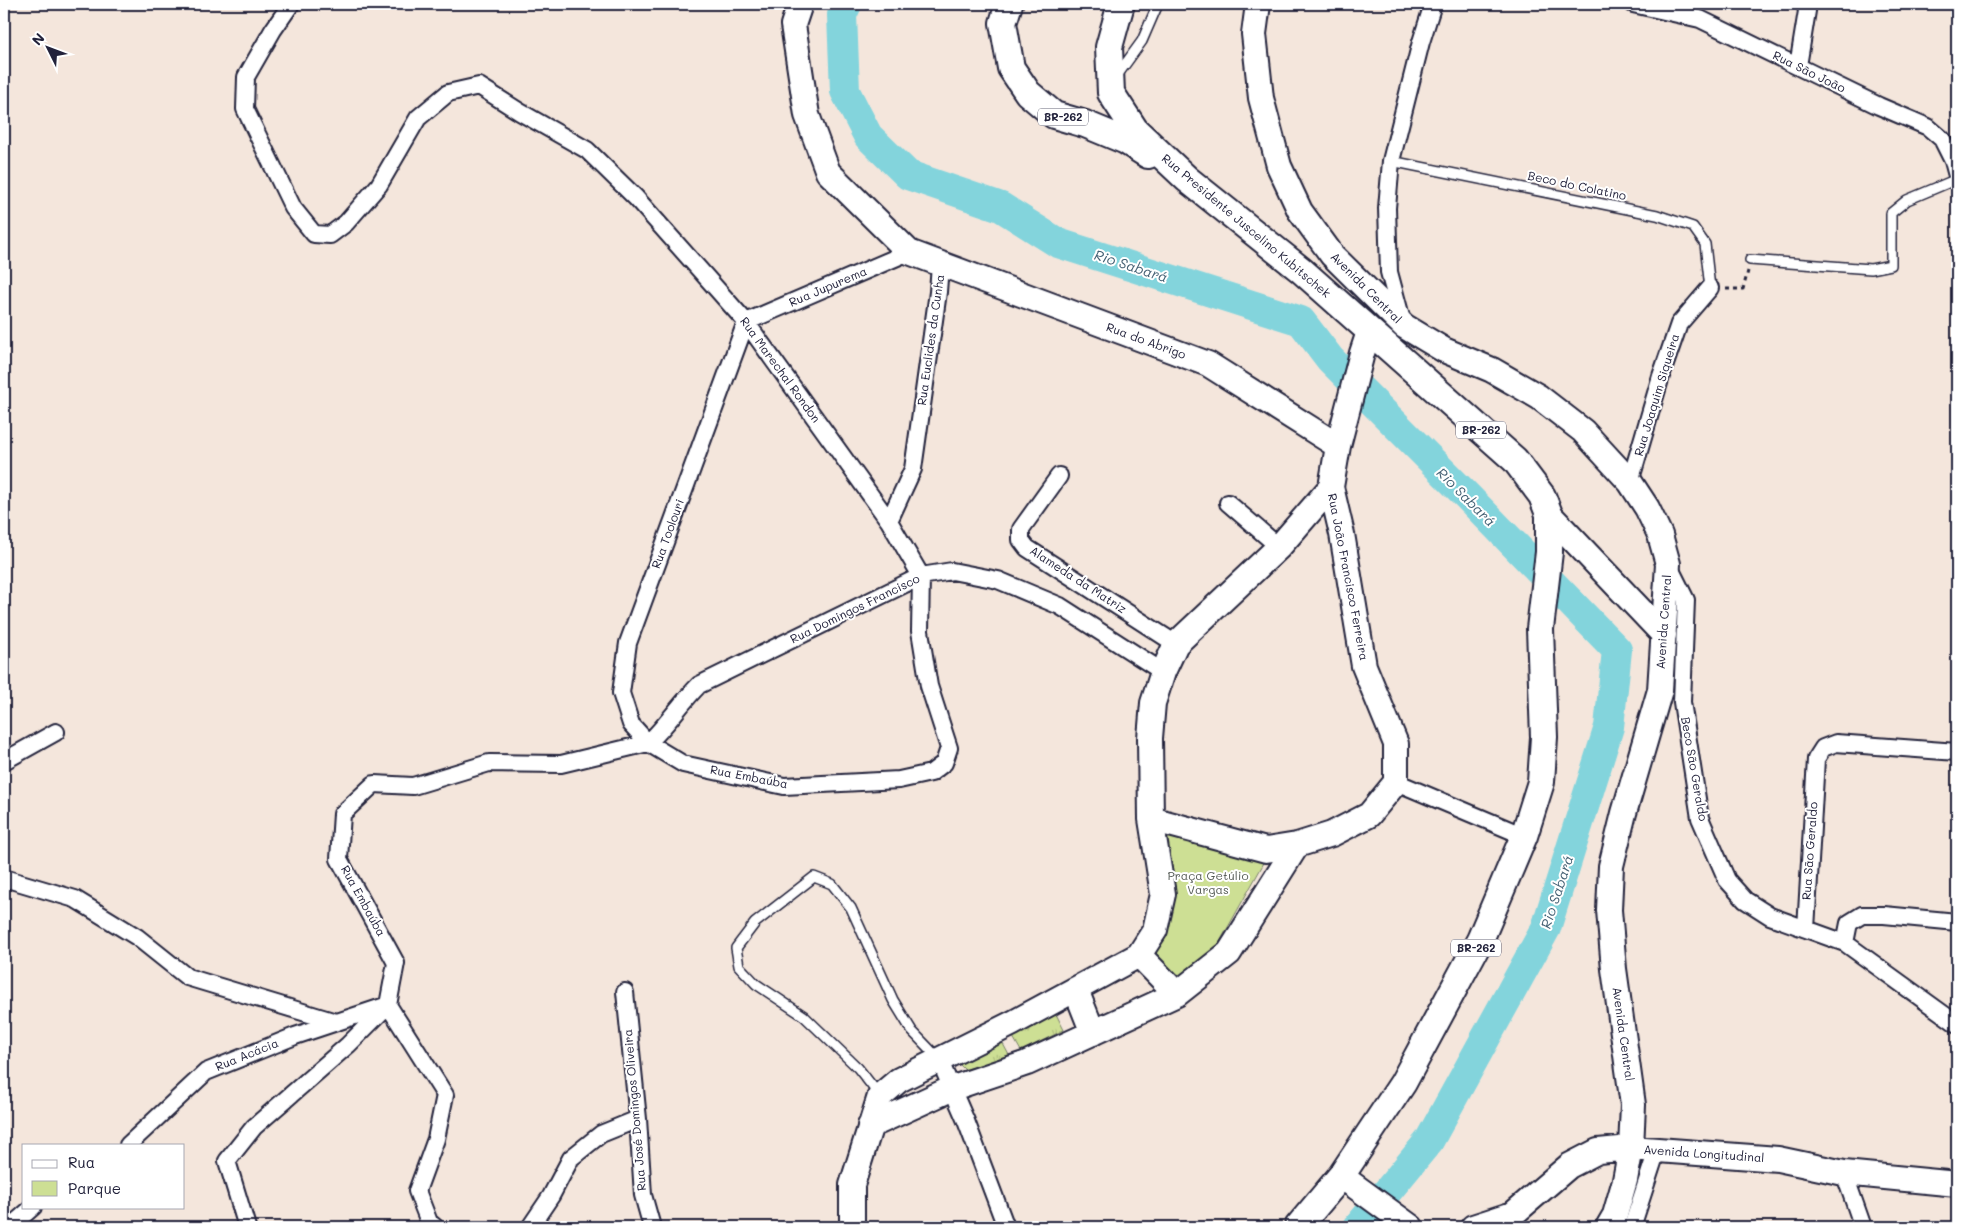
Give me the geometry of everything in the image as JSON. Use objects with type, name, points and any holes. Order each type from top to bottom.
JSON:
[{"type":"main road","name":"BR-262","points":[[1009,4],[1003,23],[1011,68],[1028,94],[1054,115],[1085,124],[1126,141],[1186,179]]},
{"type":"main road","name":"Rua Presidente Juscelino Kubitschek","points":[[1121,4],[1109,47],[1111,89],[1135,130],[1186,179],[1301,270],[1366,343]]},
{"type":"main road","points":[[1085,124],[1111,89]]},
{"type":"main road","name":"BR-262","points":[[1298,1227],[1350,1183],[1480,940],[1524,836],[1541,782],[1544,737],[1540,629],[1549,552],[1549,514],[1542,496],[1515,460],[1366,343]]},
{"type":"street","name":"Rua Marechal Rondon","points":[[291,4],[273,30],[246,77],[246,109],[293,208],[314,234],[330,235],[346,223],[379,184],[418,118],[448,93],[479,86],[587,150],[636,198],[746,322],[890,522],[921,576]]},
{"type":"street","name":"Rua Euclides da Cunha","points":[[800,4],[793,25],[807,115],[828,172],[909,252],[940,265],[938,292],[913,469],[890,522]]},
{"type":"street","name":"Avenida Central","points":[[1258,4],[1254,34],[1261,98],[1279,166],[1300,211],[1332,255],[1404,326],[1444,350],[1492,370],[1539,397],[1583,431],[1630,482],[1647,508],[1660,535],[1668,564],[1660,690],[1624,813],[1611,866],[1609,910],[1614,969],[1633,1105],[1631,1148],[1618,1206],[1608,1227]]},
{"type":"street","points":[[1404,326],[1389,272],[1386,208],[1391,161],[1421,42],[1433,4]]},
{"type":"street","name":"Rua São João","points":[[1633,4],[1700,19],[1928,127],[1942,139],[1954,161],[1957,177]]},
{"type":"street","points":[[1798,66],[1807,11],[1805,4]]},
{"type":"street","name":"Rua Jupurema","points":[[746,322],[909,252]]},
{"type":"street","name":"Rua do Abrigo","points":[[940,265],[1208,364],[1338,446]]},
{"type":"street","name":"Rua Joaquim Siqueira","points":[[1630,482],[1660,376],[1679,324],[1710,288]]},
{"type":"street","name":"Rua Toolouri","points":[[648,743],[631,724],[621,693],[628,643],[746,322]]},
{"type":"street","points":[[852,1227],[852,1185],[880,1096],[899,1080],[1076,990],[1139,955],[1155,930],[1163,894],[1151,819],[1150,738],[1154,703],[1163,672],[1176,644],[1279,547],[1331,487],[1338,446],[1366,343]]},
{"type":"street","name":"Alameda da Matriz","points":[[1059,476],[1021,529],[1020,540],[1028,548],[1176,644]]},
{"type":"street","name":"Rua João Francisco Ferreira","points":[[1331,487],[1342,534],[1364,666],[1396,744],[1396,782]]},
{"type":"street","points":[[1228,503],[1279,547]]},
{"type":"street","points":[[1549,514],[1664,635]]},
{"type":"street","points":[[1300,522],[1342,534]]},
{"type":"street","name":"Beco São Geraldo","points":[[1668,564],[1686,600],[1682,702],[1700,818],[1727,880],[1745,900],[1770,916],[1806,929]]},
{"type":"street","name":"Rua Domingos Francisco","points":[[648,743],[664,727],[680,704],[699,686],[921,576],[952,571],[998,580],[1060,606],[1163,672]]},
{"type":"street","name":"Rua Embaúba","points":[[388,1005],[396,963],[339,859],[342,814],[374,784],[413,786],[489,763],[561,764],[648,743],[682,764],[784,786],[899,780],[931,773],[944,763],[949,748],[927,677],[920,631],[921,576]]},
{"type":"street","points":[[4,761],[56,732]]},
{"type":"street","name":"Rua São Geraldo","points":[[1806,929],[1816,759],[1823,748],[1836,743],[1957,752]]},
{"type":"street","points":[[1151,819],[1266,850],[1297,845],[1332,834],[1369,815],[1396,782],[1524,836]]},
{"type":"street","points":[[870,1126],[953,1088],[1027,1063],[1177,994],[1228,953],[1297,845]]},
{"type":"street","points":[[4,878],[75,899],[137,937],[187,977],[336,1022]]},
{"type":"street","points":[[1845,943],[1850,923],[1862,915],[1884,915],[1957,922]]},
{"type":"street","points":[[1806,929],[1845,943],[1957,1024]]},
{"type":"street","points":[[1139,955],[1177,994]]},
{"type":"street","points":[[1076,990],[1093,1033]]},
{"type":"street","name":"Rua José Domingos Oliveira","points":[[625,992],[638,1119],[643,1195],[652,1227]]},
{"type":"street","points":[[247,1227],[227,1161],[254,1127],[348,1045],[388,1005],[445,1095],[436,1139],[417,1191],[429,1222],[435,1227]]},
{"type":"street","name":"Rua Acácia","points":[[129,1144],[206,1072],[295,1036],[388,1005]]},
{"type":"street","points":[[939,1059],[953,1088],[1006,1227]]},
{"type":"street","points":[[530,1227],[551,1196],[570,1158],[602,1134],[638,1119]]},
{"type":"street","name":"Avenida Longitudinal","points":[[1473,1227],[1513,1214],[1569,1166],[1598,1151],[1631,1148],[1778,1159],[1844,1173],[1957,1184]]},
{"type":"street","points":[[1632,1227],[1657,1150]]},
{"type":"street","points":[[1844,1173],[1863,1227]]},
{"type":"street","points":[[1350,1183],[1407,1225]]},
{"type":"street","points":[[10,1227],[32,1208]]},
{"type":"lane","points":[[1111,89],[1142,41],[1158,4]]},
{"type":"lane","name":"Beco do Colatino","points":[[1391,161],[1657,215],[1693,227],[1705,244],[1710,288]]},
{"type":"lane","points":[[1750,260],[1871,269],[1891,265],[1891,213],[1907,200],[1957,177]]},
{"type":"lane","points":[[880,1096],[858,1068],[804,1016],[756,984],[739,966],[736,948],[755,923],[814,877],[832,884],[851,908],[893,1000],[912,1031],[939,1059]]},
{"type":"path","points":[[1710,288],[1743,290],[1750,260]]},
{"type":"green space","name":"Praça Getúlio Vargas","points":[[1166,831],[1265,861],[1218,945],[1180,981],[1144,955],[1169,891]]},
{"type":"green space","points":[[1056,1014],[1064,1030],[1021,1051],[1013,1037]]},
{"type":"green space","points":[[1002,1042],[1010,1057],[967,1069],[960,1065],[965,1059]]},
{"type":"waterway","name":"Rio Sabará","points":[[847,4],[842,15],[845,91],[868,136],[908,175],[1001,207],[1058,243],[1301,321],[1330,359],[1617,650],[1609,727],[1546,928],[1429,1141],[1358,1227]]}]
